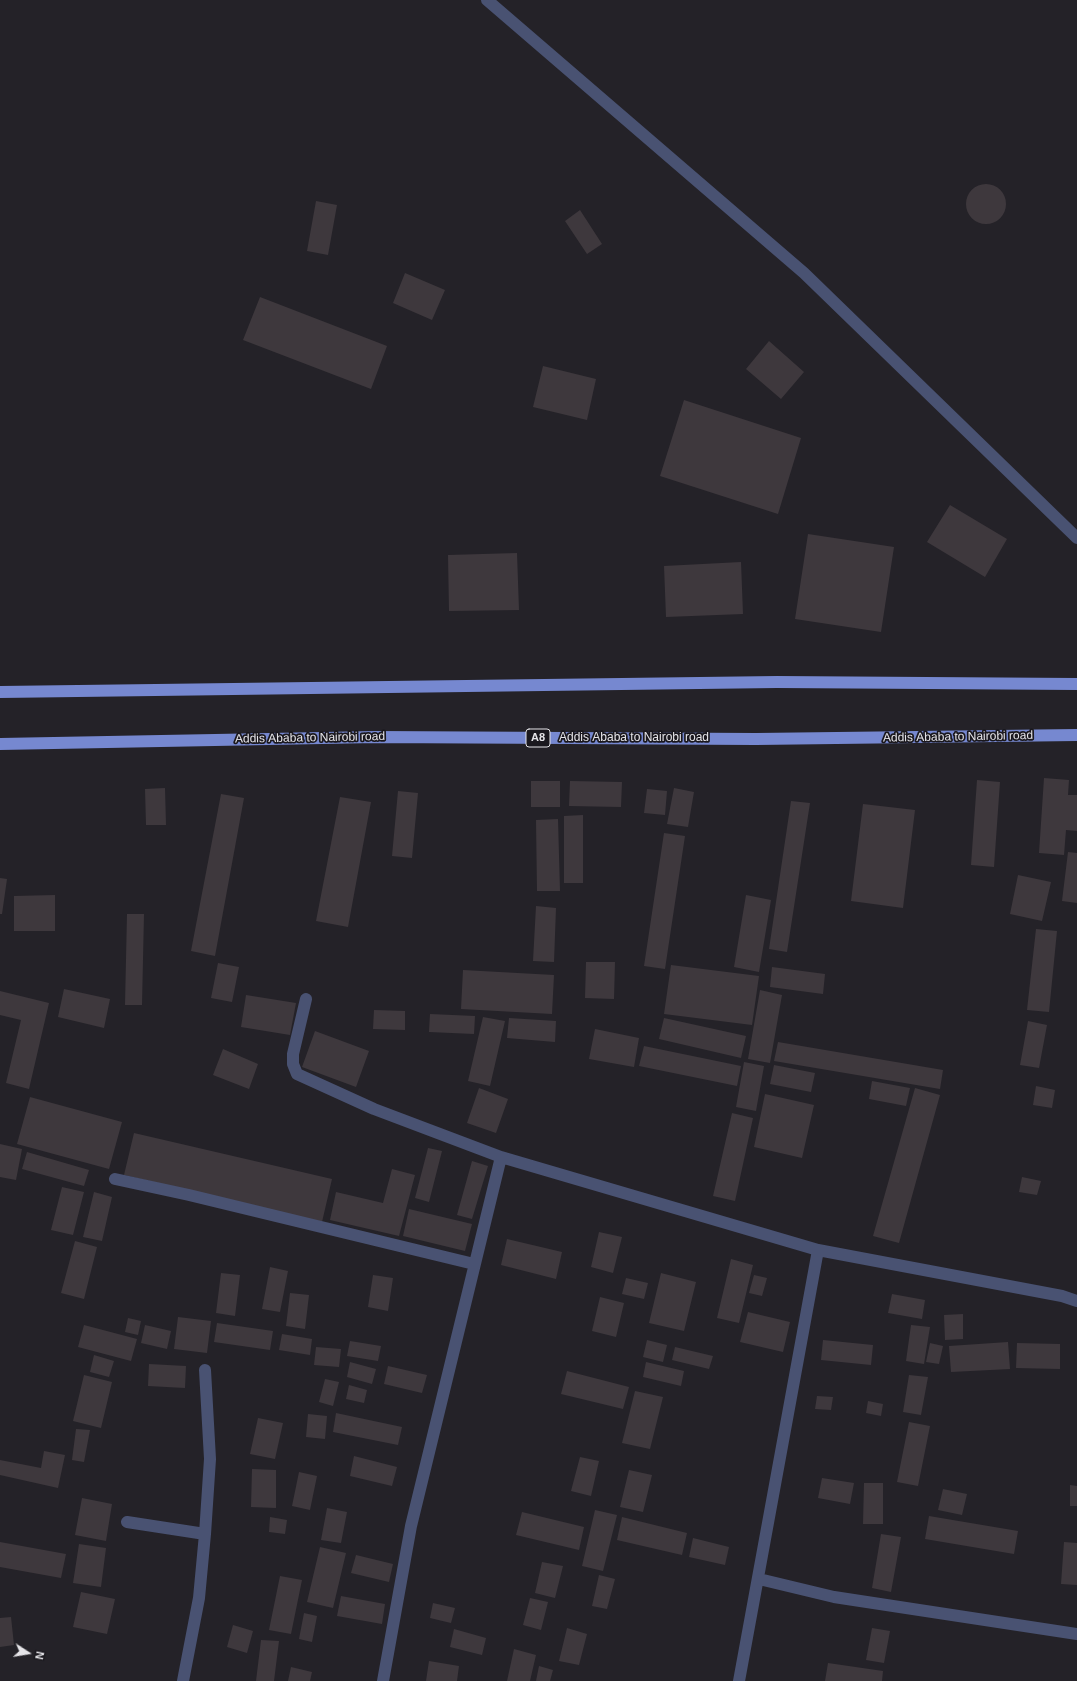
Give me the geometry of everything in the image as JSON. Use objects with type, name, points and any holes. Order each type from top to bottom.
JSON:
[{"type":"highway","points":[[0,692],[777,682],[1077,684]]},
{"type":"highway","name":"Addis Ababa to Nairobi road","points":[[0,744],[376,737],[756,739],[1077,735]]},
{"type":"street","points":[[487,0],[804,273],[1077,538]]},
{"type":"street","points":[[306,999],[293,1054],[293,1064],[297,1074],[374,1109],[501,1157],[818,1250],[1062,1296],[1077,1301]]},
{"type":"street","points":[[383,1681],[411,1526],[501,1157]]},
{"type":"street","points":[[115,1179],[219,1202],[474,1264]]},
{"type":"street","points":[[739,1681],[818,1250]]},
{"type":"street","points":[[183,1681],[199,1598],[205,1534],[210,1459],[205,1370]]},
{"type":"street","points":[[127,1522],[205,1534]]},
{"type":"street","points":[[758,1579],[834,1597],[1077,1634]]},
{"type":"building","points":[[986,184],[994,186],[1000,190],[1004,196],[1006,204],[1004,212],[1000,218],[994,222],[986,224],[978,222],[972,218],[968,212],[966,204],[968,196],[972,190],[978,186]]},
{"type":"building","points":[[316,201],[337,205],[328,255],[307,251]]},
{"type":"building","points":[[580,210],[602,244],[587,254],[565,221]]},
{"type":"building","points":[[405,273],[445,290],[432,320],[393,303]]},
{"type":"building","points":[[260,297],[387,346],[371,389],[243,340]]},
{"type":"building","points":[[769,341],[804,372],[781,399],[746,369]]},
{"type":"building","points":[[543,366],[596,379],[587,420],[533,407]]},
{"type":"building","points":[[684,400],[801,438],[778,514],[660,476]]},
{"type":"building","points":[[950,505],[1007,539],[985,577],[927,542]]},
{"type":"building","points":[[808,534],[894,547],[881,632],[795,619]]},
{"type":"building","points":[[517,553],[519,610],[449,611],[448,555]]},
{"type":"building","points":[[741,562],[743,614],[666,617],[664,566]]},
{"type":"building","points":[[1044,778],[1069,780],[1068,795],[1077,795],[1077,831],[1066,830],[1064,855],[1039,853]]},
{"type":"building","points":[[977,780],[1000,782],[994,867],[971,865]]},
{"type":"building","points":[[531,781],[560,781],[560,807],[531,807]]},
{"type":"building","points":[[570,781],[622,782],[621,807],[569,806]]},
{"type":"building","points":[[165,788],[166,825],[146,825],[145,789]]},
{"type":"building","points":[[674,788],[694,792],[688,827],[667,824]]},
{"type":"building","points":[[647,789],[667,791],[665,815],[644,813]]},
{"type":"building","points":[[398,791],[418,793],[412,858],[392,856]]},
{"type":"building","points":[[221,794],[244,798],[215,956],[191,951]]},
{"type":"building","points":[[340,797],[371,802],[348,927],[316,921]]},
{"type":"building","points":[[791,801],[810,803],[787,952],[769,949]]},
{"type":"building","points":[[863,804],[915,810],[903,908],[851,901]]},
{"type":"building","points":[[583,815],[583,883],[564,883],[564,816]]},
{"type":"building","points":[[558,819],[560,891],[537,891],[536,820]]},
{"type":"building","points":[[664,833],[685,836],[665,969],[644,966]]},
{"type":"building","points":[[1068,852],[1077,853],[1077,903],[1062,901]]},
{"type":"building","points":[[1018,875],[1051,882],[1042,921],[1010,914]]},
{"type":"building","points":[[0,878],[7,879],[2,914],[0,914]]},
{"type":"building","points":[[55,895],[55,931],[14,931],[14,896]]},
{"type":"building","points":[[746,895],[771,900],[759,972],[734,967]]},
{"type":"building","points":[[536,906],[556,908],[554,962],[533,961]]},
{"type":"building","points":[[127,914],[144,914],[142,1005],[125,1005]]},
{"type":"building","points":[[1036,929],[1057,931],[1049,1012],[1027,1010]]},
{"type":"building","points":[[586,962],[615,962],[614,999],[585,998]]},
{"type":"building","points":[[218,963],[239,967],[232,1002],[211,998]]},
{"type":"building","points":[[671,965],[759,976],[752,1025],[664,1014]]},
{"type":"building","points":[[772,967],[825,974],[823,994],[770,987]]},
{"type":"building","points":[[463,970],[554,975],[552,1014],[461,1009]]},
{"type":"building","points":[[64,989],[110,999],[104,1028],[58,1017]]},
{"type":"building","points":[[760,990],[782,995],[770,1063],[748,1059]]},
{"type":"building","points":[[0,991],[49,1003],[29,1089],[6,1083],[21,1020],[0,1015]]},
{"type":"building","points":[[246,995],[296,1003],[290,1035],[241,1027]]},
{"type":"building","points":[[374,1010],[405,1011],[405,1030],[373,1029]]},
{"type":"building","points":[[430,1014],[475,1016],[474,1034],[429,1032]]},
{"type":"building","points":[[483,1017],[505,1021],[490,1086],[468,1081]]},
{"type":"building","points":[[509,1018],[556,1021],[555,1042],[507,1038]]},
{"type":"building","points":[[664,1018],[746,1036],[741,1058],[659,1039]]},
{"type":"building","points":[[1028,1021],[1047,1025],[1039,1068],[1020,1065]]},
{"type":"building","points":[[595,1029],[639,1038],[634,1067],[589,1059]]},
{"type":"building","points":[[315,1031],[369,1051],[356,1087],[302,1067]]},
{"type":"building","points":[[778,1042],[943,1070],[940,1089],[774,1061]]},
{"type":"building","points":[[644,1046],[741,1066],[737,1086],[639,1066]]},
{"type":"building","points":[[223,1049],[258,1064],[249,1089],[213,1075]]},
{"type":"building","points":[[744,1062],[764,1066],[756,1111],[736,1107]]},
{"type":"building","points":[[774,1065],[815,1073],[811,1092],[770,1084]]},
{"type":"building","points":[[872,1081],[910,1088],[906,1106],[869,1099]]},
{"type":"building","points":[[1036,1086],[1055,1090],[1052,1108],[1033,1105]]},
{"type":"building","points":[[479,1088],[508,1099],[496,1133],[467,1123]]},
{"type":"building","points":[[915,1088],[940,1095],[899,1243],[873,1236]]},
{"type":"building","points":[[765,1094],[814,1105],[802,1158],[754,1147]]},
{"type":"building","points":[[30,1097],[122,1122],[109,1169],[17,1144]]},
{"type":"building","points":[[732,1113],[753,1118],[735,1201],[713,1196]]},
{"type":"building","points":[[134,1133],[332,1179],[322,1222],[124,1175]]},
{"type":"building","points":[[0,1144],[22,1149],[16,1180],[0,1177]]},
{"type":"building","points":[[428,1148],[442,1151],[429,1202],[415,1198]]},
{"type":"building","points":[[27,1152],[89,1170],[84,1186],[22,1169]]},
{"type":"building","points":[[472,1161],[488,1166],[472,1219],[457,1215]]},
{"type":"building","points":[[392,1169],[415,1175],[399,1236],[330,1220],[336,1192],[383,1203]]},
{"type":"building","points":[[1022,1177],[1041,1181],[1037,1195],[1019,1192]]},
{"type":"building","points":[[62,1187],[84,1192],[73,1235],[51,1230]]},
{"type":"building","points":[[94,1192],[112,1197],[102,1241],[83,1237]]},
{"type":"building","points":[[409,1209],[472,1224],[465,1251],[403,1236]]},
{"type":"building","points":[[599,1232],[622,1237],[613,1273],[591,1267]]},
{"type":"building","points":[[507,1239],[562,1252],[556,1279],[501,1265]]},
{"type":"building","points":[[75,1241],[97,1247],[84,1299],[61,1293]]},
{"type":"building","points":[[731,1259],[753,1265],[739,1323],[717,1318]]},
{"type":"building","points":[[270,1267],[288,1271],[280,1312],[262,1309]]},
{"type":"building","points":[[221,1273],[240,1275],[235,1316],[216,1313]]},
{"type":"building","points":[[661,1273],[696,1282],[684,1331],[649,1323]]},
{"type":"building","points":[[373,1275],[393,1278],[388,1311],[368,1307]]},
{"type":"building","points":[[754,1275],[767,1278],[762,1296],[749,1293]]},
{"type":"building","points":[[626,1278],[648,1283],[644,1299],[622,1294]]},
{"type":"building","points":[[290,1293],[309,1295],[305,1329],[286,1326]]},
{"type":"building","points":[[892,1294],[925,1300],[922,1319],[888,1313]]},
{"type":"building","points":[[600,1297],[624,1303],[616,1337],[592,1331]]},
{"type":"building","points":[[748,1312],[790,1322],[783,1352],[740,1342]]},
{"type":"building","points":[[963,1314],[963,1339],[945,1340],[944,1315]]},
{"type":"building","points":[[178,1317],[211,1321],[207,1353],[174,1349]]},
{"type":"building","points":[[128,1318],[141,1321],[138,1335],[125,1332]]},
{"type":"building","points":[[217,1323],[273,1331],[270,1350],[214,1342]]},
{"type":"building","points":[[84,1325],[137,1339],[131,1361],[78,1347]]},
{"type":"building","points":[[145,1325],[171,1331],[167,1349],[141,1343]]},
{"type":"building","points":[[911,1325],[930,1327],[924,1364],[906,1361]]},
{"type":"building","points":[[282,1334],[312,1339],[310,1355],[279,1350]]},
{"type":"building","points":[[647,1340],[667,1345],[663,1362],[643,1357]]},
{"type":"building","points":[[823,1340],[873,1345],[871,1365],[821,1360]]},
{"type":"building","points":[[350,1341],[381,1346],[378,1361],[347,1356]]},
{"type":"building","points":[[1008,1342],[1010,1369],[951,1372],[949,1346]]},
{"type":"building","points":[[930,1343],[943,1346],[939,1364],[926,1362]]},
{"type":"building","points":[[1017,1343],[1060,1344],[1060,1369],[1016,1368]]},
{"type":"building","points":[[316,1347],[341,1349],[339,1367],[314,1365]]},
{"type":"building","points":[[675,1347],[713,1356],[709,1369],[672,1360]]},
{"type":"building","points":[[94,1355],[114,1361],[109,1377],[90,1372]]},
{"type":"building","points":[[350,1362],[376,1369],[372,1384],[347,1377]]},
{"type":"building","points":[[646,1362],[684,1371],[681,1386],[643,1377]]},
{"type":"building","points":[[149,1364],[186,1366],[185,1388],[148,1386]]},
{"type":"building","points":[[388,1366],[427,1375],[422,1393],[384,1384]]},
{"type":"building","points":[[567,1371],[629,1387],[623,1409],[561,1394]]},
{"type":"building","points":[[84,1375],[112,1382],[101,1428],[73,1421]]},
{"type":"building","points":[[909,1375],[928,1377],[921,1415],[903,1412]]},
{"type":"building","points":[[325,1379],[339,1382],[333,1406],[319,1402]]},
{"type":"building","points":[[349,1385],[367,1390],[364,1403],[346,1399]]},
{"type":"building","points":[[635,1391],[663,1397],[650,1449],[622,1443]]},
{"type":"building","points":[[817,1396],[833,1397],[831,1410],[815,1409]]},
{"type":"building","points":[[868,1401],[883,1404],[881,1416],[866,1413]]},
{"type":"building","points":[[336,1413],[402,1427],[398,1445],[333,1432]]},
{"type":"building","points":[[308,1414],[327,1416],[325,1439],[306,1437]]},
{"type":"building","points":[[258,1418],[283,1423],[275,1459],[250,1454]]},
{"type":"building","points":[[909,1422],[930,1426],[918,1486],[897,1482]]},
{"type":"building","points":[[76,1429],[90,1430],[84,1462],[72,1460]]},
{"type":"building","points":[[44,1451],[65,1455],[58,1488],[0,1475],[0,1460],[41,1468]]},
{"type":"building","points":[[354,1456],[397,1467],[392,1486],[350,1476]]},
{"type":"building","points":[[580,1457],[599,1461],[591,1496],[571,1491]]},
{"type":"building","points":[[252,1469],[276,1470],[276,1508],[251,1507]]},
{"type":"building","points":[[629,1470],[652,1475],[643,1512],[620,1507]]},
{"type":"building","points":[[299,1472],[317,1476],[310,1510],[292,1506]]},
{"type":"building","points":[[822,1478],[854,1483],[850,1504],[818,1498]]},
{"type":"building","points":[[864,1483],[883,1483],[883,1524],[863,1524]]},
{"type":"building","points":[[1070,1485],[1077,1486],[1077,1506],[1070,1506]]},
{"type":"building","points":[[943,1489],[967,1494],[962,1515],[938,1510]]},
{"type":"building","points":[[82,1498],[112,1504],[106,1541],[75,1535]]},
{"type":"building","points":[[327,1508],[347,1512],[341,1543],[321,1540]]},
{"type":"building","points":[[595,1510],[617,1515],[603,1571],[582,1566]]},
{"type":"building","points":[[522,1512],[584,1527],[579,1550],[516,1535]]},
{"type":"building","points":[[929,1516],[1018,1531],[1014,1554],[925,1539]]},
{"type":"building","points":[[270,1517],[287,1520],[285,1534],[269,1532]]},
{"type":"building","points":[[622,1517],[687,1533],[682,1555],[617,1540]]},
{"type":"building","points":[[881,1534],[901,1537],[891,1592],[872,1588]]},
{"type":"building","points":[[693,1538],[729,1547],[725,1565],[689,1557]]},
{"type":"building","points":[[0,1542],[66,1554],[61,1578],[0,1567]]},
{"type":"building","points":[[1064,1542],[1077,1543],[1077,1585],[1061,1584]]},
{"type":"building","points":[[79,1544],[106,1548],[101,1587],[73,1583]]},
{"type":"building","points":[[320,1547],[346,1553],[333,1608],[307,1602]]},
{"type":"building","points":[[356,1555],[393,1564],[389,1582],[351,1573]]},
{"type":"building","points":[[542,1562],[563,1566],[555,1598],[535,1593]]},
{"type":"building","points":[[599,1575],[615,1579],[607,1609],[592,1606]]},
{"type":"building","points":[[280,1576],[302,1580],[291,1634],[269,1630]]},
{"type":"building","points":[[81,1592],[115,1599],[107,1634],[73,1627]]},
{"type":"building","points":[[341,1596],[385,1604],[382,1624],[337,1616]]},
{"type":"building","points":[[530,1598],[548,1602],[541,1630],[523,1625]]},
{"type":"building","points":[[433,1603],[455,1608],[451,1623],[430,1618]]},
{"type":"building","points":[[304,1613],[317,1616],[312,1642],[299,1639]]},
{"type":"building","points":[[11,1617],[14,1645],[0,1647],[0,1618]]},
{"type":"building","points":[[233,1625],[253,1631],[247,1653],[227,1647]]},
{"type":"building","points":[[567,1628],[587,1634],[579,1665],[559,1661]]},
{"type":"building","points":[[872,1628],[890,1631],[884,1663],[866,1660]]},
{"type":"building","points":[[454,1629],[486,1638],[482,1655],[450,1647]]},
{"type":"building","points":[[261,1640],[279,1641],[274,1681],[256,1681]]},
{"type":"building","points":[[514,1649],[536,1655],[530,1681],[507,1681]]},
{"type":"building","points":[[429,1661],[459,1666],[457,1681],[426,1681]]},
{"type":"building","points":[[828,1663],[883,1671],[882,1681],[825,1681]]},
{"type":"building","points":[[539,1666],[553,1670],[550,1681],[536,1681]]},
{"type":"building","points":[[291,1667],[312,1672],[310,1681],[288,1681]]}]
